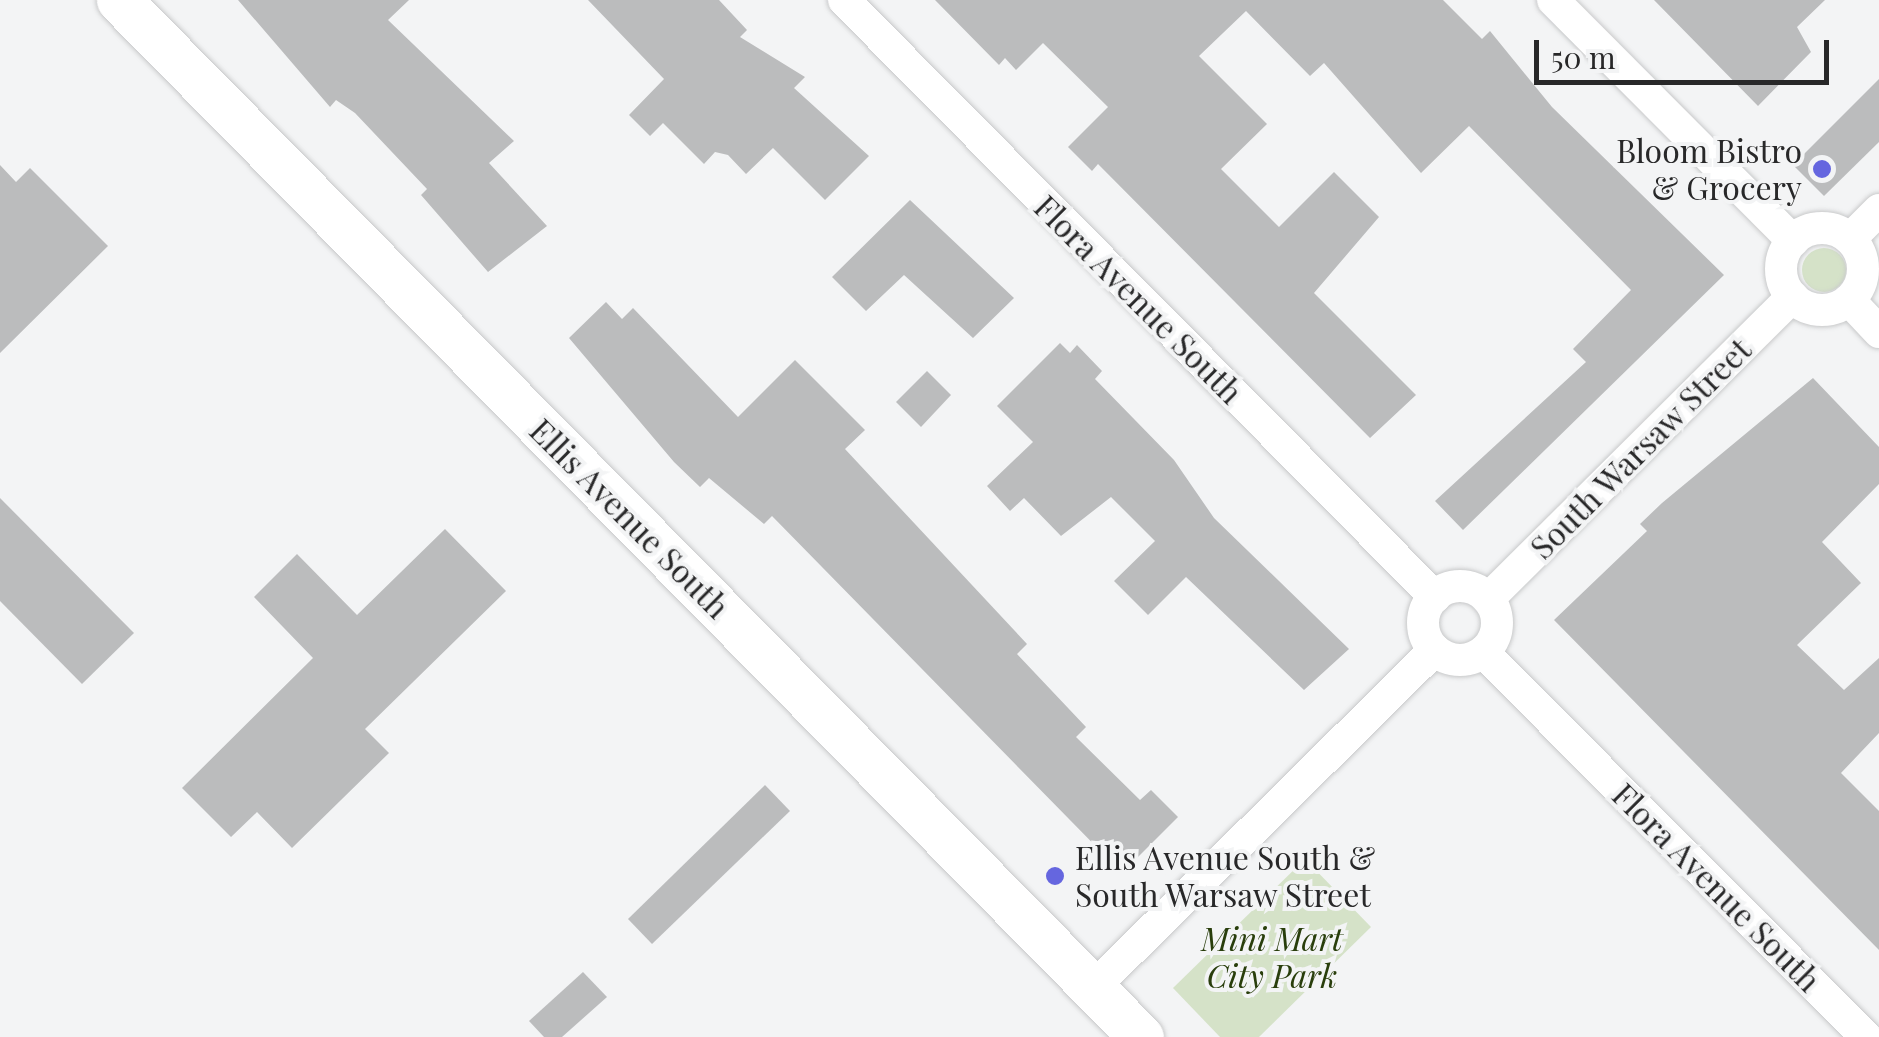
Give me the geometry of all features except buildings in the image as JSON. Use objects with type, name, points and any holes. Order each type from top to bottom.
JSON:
[{"type":"street","name":"Ellis Avenue South","points":[[119,0],[1140,1037]]},
{"type":"street","name":"Flora Avenue South","points":[[844,0],[1435,597]]},
{"type":"street","points":[[1553,0],[1793,241]]},
{"type":"street","points":[[1850,239],[1879,210]]},
{"type":"street","points":[[1826,228],[1850,239],[1862,276],[1849,300],[1824,310],[1792,297],[1780,267],[1793,241],[1826,228]]},
{"type":"street","name":"South Warsaw Street","points":[[1488,600],[1792,297]]},
{"type":"street","points":[[1849,300],[1879,332]]},
{"type":"street","points":[[1464,586],[1488,600],[1498,628],[1484,652],[1463,660],[1435,650],[1423,622],[1435,597],[1464,586]]},
{"type":"street","points":[[1093,988],[1435,650]]},
{"type":"street","name":"Flora Avenue South","points":[[1484,652],[1866,1037]]},
{"type":"green space","points":[[1824,248],[1839,255],[1846,270],[1839,285],[1824,292],[1809,285],[1802,270],[1809,255]]},
{"type":"green space","name":"Mini Mart City Park","points":[[1305,859],[1371,927],[1259,1037],[1220,1037],[1173,988]]},
{"type":"place","name":"Bloom Bistro & Grocery","points":[[1822,169]]},
{"type":"place","name":"Ellis Avenue South & South Warsaw Street","points":[[1055,876]]}]
